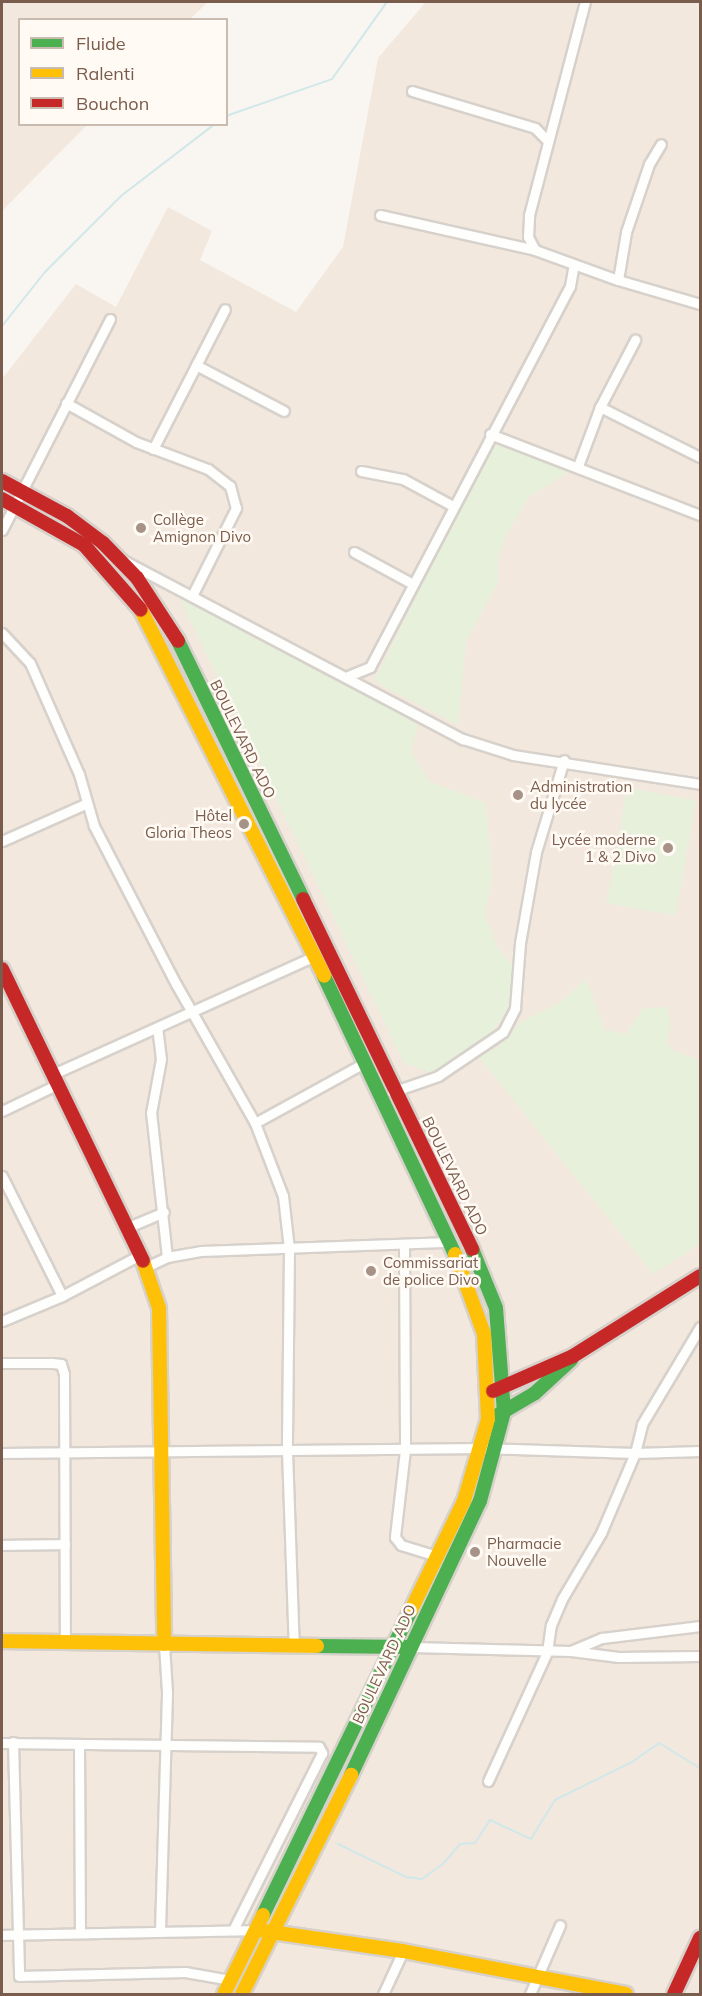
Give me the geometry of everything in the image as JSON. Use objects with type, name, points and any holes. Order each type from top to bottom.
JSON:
[{"type":"main road","name":"BOULEVARD ADO","points":[[2,481],[67,516],[116,557],[155,601],[169,623],[485,1278],[501,1339],[504,1412],[497,1448],[480,1501],[242,1995]]},
{"type":"main road","name":"BOULEVARD ADO","points":[[8,502],[84,545],[132,595],[152,627],[366,1062],[450,1242],[482,1324],[489,1393],[488,1419],[464,1501],[224,1995]]},
{"type":"main road","points":[[2,969],[143,1261],[162,1327],[164,1644]]},
{"type":"main road","points":[[489,1393],[573,1356],[700,1276]]},
{"type":"main road","points":[[488,1419],[504,1412],[555,1377],[573,1356]]},
{"type":"main road","points":[[2,1641],[411,1647]]},
{"type":"main road","points":[[256,1930],[403,1951],[626,1995]]},
{"type":"main road","points":[[674,1995],[700,1938]]},
{"type":"street","points":[[535,250],[528,237],[529,215],[585,2]]},
{"type":"street","points":[[412,91],[535,128],[548,141]]},
{"type":"street","points":[[618,280],[626,232],[650,164],[661,144]]},
{"type":"street","points":[[380,214],[535,250],[618,280],[700,304]]},
{"type":"street","points":[[348,676],[369,667],[570,286],[574,264]]},
{"type":"street","points":[[153,448],[225,309]]},
{"type":"street","points":[[2,530],[8,502],[21,491],[110,319]]},
{"type":"street","points":[[579,466],[600,407],[635,340]]},
{"type":"street","points":[[196,365],[284,411]]},
{"type":"street","points":[[66,403],[153,448],[221,477],[237,501],[193,594]]},
{"type":"street","points":[[600,407],[700,457]]},
{"type":"street","points":[[490,434],[700,514]]},
{"type":"street","points":[[361,471],[403,479],[453,506]]},
{"type":"street","points":[[354,552],[413,584]]},
{"type":"street","points":[[116,557],[193,594],[463,739],[513,755],[564,760],[700,784]]},
{"type":"street","points":[[2,633],[30,663],[79,774],[85,804],[192,1013],[255,1123],[283,1196],[289,1249],[287,1451],[294,1647]]},
{"type":"street","points":[[381,1096],[438,1076],[503,1032],[515,1008],[520,943],[536,852],[564,760]]},
{"type":"street","points":[[2,841],[85,804]]},
{"type":"street","points":[[2,1111],[54,1080],[157,1028],[315,956]]},
{"type":"street","points":[[157,1028],[161,1059],[151,1113],[164,1212],[167,1257]]},
{"type":"street","points":[[255,1123],[366,1062]]},
{"type":"street","points":[[2,1176],[62,1296]]},
{"type":"street","points":[[126,1228],[164,1212]]},
{"type":"street","points":[[2,1322],[143,1261],[201,1251],[450,1242]]},
{"type":"street","points":[[404,1245],[405,1450],[396,1541],[437,1556]]},
{"type":"street","points":[[488,1781],[547,1652],[551,1625],[562,1599],[601,1533],[635,1453],[642,1424],[700,1327]]},
{"type":"street","points":[[2,1363],[61,1364],[65,1641]]},
{"type":"street","points":[[2,1453],[162,1449],[287,1451],[481,1448],[635,1453],[700,1451]]},
{"type":"street","points":[[2,1545],[65,1544]]},
{"type":"street","points":[[571,1651],[602,1638],[700,1626]]},
{"type":"street","points":[[160,1930],[166,1745],[164,1644]]},
{"type":"street","points":[[411,1647],[571,1651],[620,1657],[700,1656]]},
{"type":"street","points":[[13,1742],[17,1973],[22,1977],[185,1972],[231,1980]]},
{"type":"street","points":[[2,1743],[315,1744],[322,1754],[233,1930]]},
{"type":"street","points":[[80,1744],[80,1932]]},
{"type":"street","points":[[530,1995],[560,1925]]},
{"type":"street","points":[[2,1935],[160,1930],[256,1930]]},
{"type":"street","points":[[383,1995],[403,1951]]},
{"type":"shaded area","points":[[2,2],[208,2],[191,18],[18,18],[18,126],[86,126],[2,211]]},
{"type":"shaded area","points":[[426,2],[700,2],[700,1994],[2,1994],[2,379],[76,284],[116,307],[168,207],[212,231],[200,260],[296,312],[343,247],[378,58]]},
{"type":"green space","points":[[494,441],[570,471],[529,497],[507,533],[498,559],[498,582],[466,642],[458,725],[374,681]]},
{"type":"green space","points":[[175,589],[419,722],[411,752],[429,781],[486,803],[492,878],[485,914],[497,947],[514,967],[513,1002],[489,1037],[434,1074],[404,1063]]},
{"type":"green space","points":[[627,788],[696,800],[676,915],[607,903]]},
{"type":"green space","points":[[586,979],[605,1030],[626,1034],[643,1008],[667,1007],[671,1026],[667,1041],[672,1050],[700,1060],[700,1244],[653,1274],[478,1056],[498,1047],[522,1021],[561,1002]]},
{"type":"waterway","points":[[228,115],[332,79],[387,2]]},
{"type":"waterway","points":[[2,326],[45,272],[121,196],[212,126]]},
{"type":"waterway","points":[[338,1844],[406,1877],[422,1879],[443,1864],[460,1844],[475,1843],[490,1820],[531,1839],[555,1800],[632,1762],[659,1743],[700,1768]]},
{"type":"traffic: fast","points":[[178,641],[303,899]]},
{"type":"traffic: fast","points":[[324,976],[455,1254]]},
{"type":"traffic: fast","points":[[351,1775],[480,1501],[504,1412],[496,1308],[472,1249]]},
{"type":"traffic: fast","points":[[496,1416],[535,1393],[571,1360]]},
{"type":"traffic: fast","points":[[263,1915],[411,1610]]},
{"type":"traffic: fast","points":[[317,1646],[411,1647]]},
{"type":"traffic: slow","points":[[141,610],[324,976]]},
{"type":"traffic: slow","points":[[411,1610],[464,1501],[488,1419],[484,1334],[455,1254]]},
{"type":"traffic: slow","points":[[143,1261],[159,1308],[164,1644]]},
{"type":"traffic: slow","points":[[2,1641],[317,1646]]},
{"type":"traffic: slow","points":[[242,1994],[351,1775]]},
{"type":"traffic: slow","points":[[224,1994],[263,1915]]},
{"type":"traffic: slow","points":[[264,1931],[403,1951],[626,1994]]},
{"type":"traffic: jam","points":[[2,481],[67,516],[103,543],[137,578],[178,641]]},
{"type":"traffic: jam","points":[[2,499],[84,545],[141,610]]},
{"type":"traffic: jam","points":[[303,899],[472,1249]]},
{"type":"traffic: jam","points":[[2,969],[143,1261]]},
{"type":"traffic: jam","points":[[493,1391],[573,1356],[700,1276]]},
{"type":"traffic: jam","points":[[674,1994],[700,1938]]},
{"type":"place","name":"Collège Amignon Divo","points":[[141,528]]},
{"type":"place","name":"Administration du lycée","points":[[518,795]]},
{"type":"place","name":"Hôtel Gloria Theos","points":[[244,824]]},
{"type":"place","name":"Lycée moderne 1 & 2 Divo","points":[[668,848]]},
{"type":"place","name":"Commissariat de police Divo","points":[[371,1271]]},
{"type":"place","name":"Pharmacie Nouvelle","points":[[475,1552]]}]
